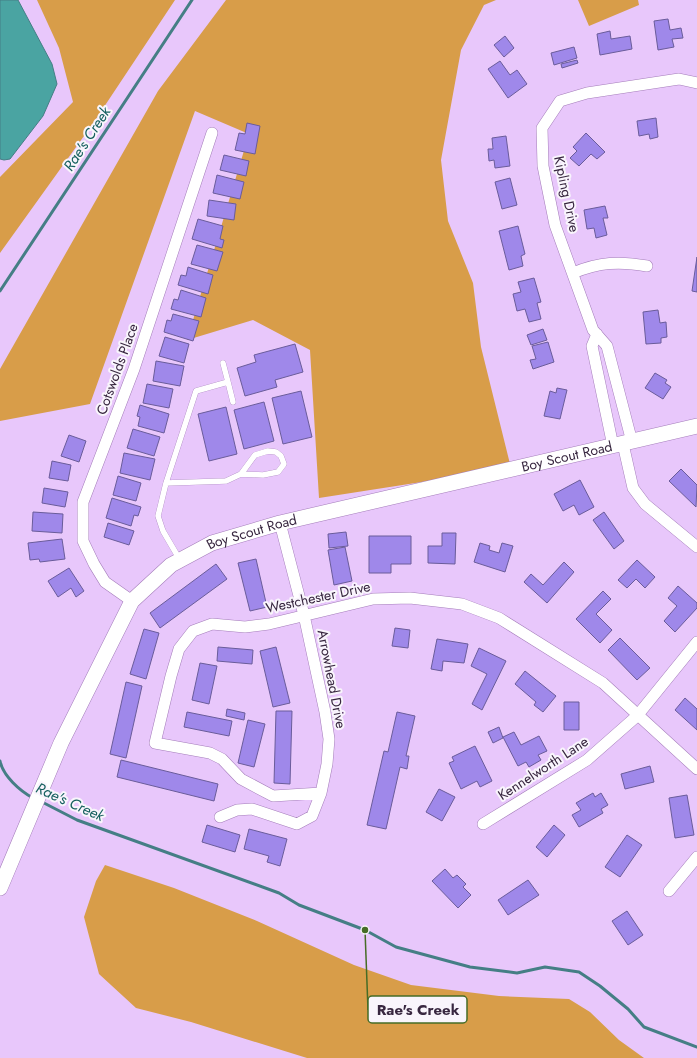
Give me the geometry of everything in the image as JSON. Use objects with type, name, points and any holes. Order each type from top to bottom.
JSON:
[{"type":"street","name":"Kipling Drive","points":[[622,444],[607,346],[593,330],[555,224],[543,166],[542,128],[560,101],[587,93],[679,80],[697,82]]},
{"type":"street","name":"Cotswolds Place","points":[[132,601],[105,582],[91,558],[83,541],[83,502],[134,369],[212,134]]},
{"type":"street","points":[[573,273],[588,267],[624,262],[647,266]]},
{"type":"street","name":"Kipling Drive","points":[[597,334],[592,346],[622,444],[633,488],[645,504],[697,547]]},
{"type":"street","name":"Boy Scout Road","points":[[0,888],[42,786],[132,601],[171,565],[212,543],[280,523],[697,426]]},
{"type":"street","name":"Arrowhead Drive","points":[[220,817],[238,810],[252,809],[297,824],[312,816],[321,793],[327,764],[329,739],[325,712],[304,615],[280,523]]},
{"type":"street","name":"Westchester Drive","points":[[321,793],[272,796],[241,779],[222,759],[210,753],[155,743],[179,649],[193,631],[212,624],[245,627],[269,624],[373,599],[410,598],[438,600],[462,604],[499,618],[603,684],[697,769]]},
{"type":"street","name":"Kennelworth Lane","points":[[483,824],[587,760],[637,716],[697,642]]},
{"type":"street","points":[[669,891],[697,857]]},
{"type":"lane","points":[[223,364],[233,402]]},
{"type":"lane","points":[[181,560],[163,531],[158,516],[166,483],[196,392],[228,382]]},
{"type":"lane","points":[[166,483],[226,480],[242,474],[263,475],[278,472],[284,464],[281,456],[276,452],[255,455],[242,474]]},
{"type":"shaded area","points":[[0,0],[18,0],[52,64],[57,84],[43,116],[10,159],[4,160],[0,159]]},
{"type":"shaded area","points":[[37,0],[175,0],[94,122],[0,253],[0,177],[73,102],[59,48]]},
{"type":"shaded area","points":[[226,0],[496,0],[484,5],[461,50],[441,160],[448,221],[473,283],[481,347],[511,468],[319,498],[310,350],[253,320],[187,340],[249,134],[195,111],[90,404],[0,421],[0,369],[158,91]]},
{"type":"shaded area","points":[[578,0],[638,0],[639,5],[589,26]]},
{"type":"shaded area","points":[[105,865],[174,888],[257,921],[354,965],[411,985],[499,996],[569,999],[590,1012],[619,1040],[644,1058],[307,1058],[191,1022],[136,1008],[99,974],[84,917],[96,881]]},
{"type":"building","points":[[668,19],[670,30],[681,28],[683,38],[672,39],[674,47],[658,50],[654,21]]},
{"type":"building","points":[[610,31],[611,39],[630,36],[632,49],[600,55],[597,34]]},
{"type":"building","points":[[505,36],[514,48],[504,57],[494,45]]},
{"type":"building","points":[[574,47],[577,58],[554,65],[551,53]]},
{"type":"building","points":[[577,60],[578,63],[562,68],[561,64]]},
{"type":"building","points":[[500,61],[510,75],[517,70],[527,84],[508,98],[488,69]]},
{"type":"building","points":[[656,118],[658,137],[650,139],[649,134],[639,136],[637,121]]},
{"type":"building","points":[[247,123],[260,126],[255,154],[235,150],[239,133],[245,134]]},
{"type":"building","points":[[586,133],[605,152],[597,159],[591,154],[579,166],[570,158],[577,151],[573,147]]},
{"type":"building","points":[[506,136],[510,166],[495,168],[494,160],[489,161],[488,149],[493,149],[492,138]]},
{"type":"building","points":[[224,155],[249,161],[246,176],[220,170]]},
{"type":"building","points":[[217,175],[244,182],[240,199],[213,193]]},
{"type":"building","points":[[510,178],[517,205],[502,209],[495,182]]},
{"type":"building","points":[[209,200],[236,204],[234,220],[207,216]]},
{"type":"building","points":[[605,206],[608,218],[603,218],[607,235],[596,238],[594,228],[587,229],[584,210]]},
{"type":"building","points":[[198,219],[223,226],[220,239],[224,240],[222,248],[192,239]]},
{"type":"building","points":[[518,226],[525,254],[521,256],[523,266],[509,270],[499,231]]},
{"type":"building","points":[[197,245],[223,252],[217,271],[191,264]]},
{"type":"building","points":[[697,257],[697,292],[692,291]]},
{"type":"building","points":[[188,267],[213,275],[208,294],[178,285],[181,275],[186,276]]},
{"type":"building","points":[[534,278],[541,302],[537,303],[541,319],[529,322],[525,309],[517,311],[513,294],[521,292],[518,282]]},
{"type":"building","points":[[181,290],[206,298],[201,317],[171,309],[174,299],[178,300]]},
{"type":"building","points":[[658,310],[660,323],[666,322],[667,337],[661,338],[661,343],[646,344],[643,312]]},
{"type":"building","points":[[173,314],[199,321],[193,341],[164,332],[167,320],[171,321]]},
{"type":"building","points":[[543,329],[547,340],[531,345],[527,335]]},
{"type":"building","points":[[165,337],[189,344],[184,363],[159,356]]},
{"type":"building","points":[[548,342],[554,362],[533,369],[530,360],[536,359],[532,346]]},
{"type":"building","points":[[295,344],[303,372],[275,380],[277,387],[245,396],[237,368],[256,362],[254,355]]},
{"type":"building","points":[[156,361],[184,366],[180,386],[153,381]]},
{"type":"building","points":[[655,373],[667,380],[665,383],[671,387],[663,399],[645,388]]},
{"type":"building","points":[[147,384],[173,389],[169,408],[143,403]]},
{"type":"building","points":[[557,388],[567,390],[560,419],[544,416],[550,391],[556,393]]},
{"type":"building","points":[[301,391],[312,437],[283,444],[272,398]]},
{"type":"building","points":[[264,402],[274,441],[244,449],[234,410]]},
{"type":"building","points":[[140,405],[169,414],[164,433],[138,426],[140,417],[137,416]]},
{"type":"building","points":[[226,407],[237,454],[209,461],[198,414]]},
{"type":"building","points":[[133,429],[160,437],[154,456],[127,448]]},
{"type":"building","points":[[69,435],[86,441],[79,462],[61,456]]},
{"type":"building","points":[[124,453],[155,459],[150,480],[120,473]]},
{"type":"building","points":[[52,461],[71,465],[68,481],[49,478]]},
{"type":"building","points":[[681,469],[697,485],[696,507],[669,481]]},
{"type":"building","points":[[118,476],[141,483],[136,501],[113,495]]},
{"type":"building","points":[[580,480],[594,507],[579,515],[574,505],[563,511],[554,494]]},
{"type":"building","points":[[44,488],[68,492],[65,507],[42,503]]},
{"type":"building","points":[[112,498],[141,507],[138,516],[134,515],[131,526],[106,518]]},
{"type":"building","points":[[33,512],[63,514],[62,533],[32,531]]},
{"type":"building","points":[[604,512],[624,541],[614,549],[593,520]]},
{"type":"building","points":[[108,523],[134,531],[129,545],[104,537]]},
{"type":"building","points":[[346,532],[348,546],[329,548],[328,534]]},
{"type":"building","points":[[442,533],[456,533],[455,564],[428,563],[428,546],[442,546]]},
{"type":"building","points":[[369,536],[411,536],[411,564],[391,564],[391,573],[369,573]]},
{"type":"building","points":[[62,539],[65,559],[40,562],[39,559],[30,560],[28,543]]},
{"type":"building","points":[[480,543],[490,546],[489,550],[499,553],[502,543],[513,546],[505,572],[474,562]]},
{"type":"building","points":[[345,547],[352,581],[334,585],[328,550]]},
{"type":"building","points":[[256,559],[267,607],[250,611],[238,563]]},
{"type":"building","points":[[637,560],[655,577],[645,588],[636,579],[627,588],[618,580]]},
{"type":"building","points":[[564,562],[574,572],[547,603],[524,582],[531,574],[543,585]]},
{"type":"building","points":[[216,564],[227,579],[160,628],[150,613]]},
{"type":"building","points":[[69,568],[84,591],[76,597],[71,588],[58,597],[48,581]]},
{"type":"building","points":[[678,586],[697,603],[697,608],[675,632],[664,621],[677,606],[668,598]]},
{"type":"building","points":[[603,591],[611,599],[596,614],[612,630],[600,643],[576,619]]},
{"type":"building","points":[[395,628],[410,630],[408,648],[392,646]]},
{"type":"building","points":[[144,629],[159,633],[146,679],[130,674]]},
{"type":"building","points":[[620,638],[650,668],[637,680],[608,650]]},
{"type":"building","points":[[437,639],[468,644],[464,663],[443,661],[442,671],[431,669]]},
{"type":"building","points":[[218,647],[253,650],[252,664],[217,661]]},
{"type":"building","points":[[276,647],[290,703],[273,707],[260,651]]},
{"type":"building","points":[[479,648],[506,661],[482,710],[472,704],[487,674],[471,666]]},
{"type":"building","points":[[200,663],[217,666],[209,704],[192,700]]},
{"type":"building","points":[[525,671],[556,696],[543,712],[534,705],[536,702],[515,684]]},
{"type":"building","points":[[126,682],[142,686],[126,758],[110,754]]},
{"type":"building","points":[[685,698],[697,709],[697,730],[675,710]]},
{"type":"building","points":[[564,702],[579,702],[579,730],[564,730]]},
{"type":"building","points":[[227,709],[245,713],[244,720],[226,716]]},
{"type":"building","points":[[276,711],[292,711],[290,784],[274,783]]},
{"type":"building","points":[[187,712],[232,721],[229,736],[184,727]]},
{"type":"building","points":[[397,712],[415,716],[406,756],[409,756],[407,769],[400,767],[386,829],[367,825],[384,751],[388,752]]},
{"type":"building","points":[[248,720],[265,724],[254,767],[238,763]]},
{"type":"building","points":[[499,727],[503,738],[493,743],[488,732]]},
{"type":"building","points":[[514,732],[521,745],[539,736],[547,751],[538,755],[541,760],[529,767],[526,762],[518,766],[503,737]]},
{"type":"building","points":[[475,746],[492,781],[480,787],[477,781],[461,789],[449,763],[454,761],[452,757]]},
{"type":"building","points":[[121,760],[218,784],[214,801],[117,777]]},
{"type":"building","points":[[650,766],[654,782],[625,789],[621,774]]},
{"type":"building","points":[[439,789],[455,797],[442,821],[426,812]]},
{"type":"building","points":[[593,793],[595,797],[601,793],[608,805],[601,809],[603,813],[579,827],[572,815],[581,810],[576,803]]},
{"type":"building","points":[[687,795],[694,835],[675,838],[669,798]]},
{"type":"building","points":[[207,825],[240,835],[235,852],[202,842]]},
{"type":"building","points":[[554,825],[565,835],[547,857],[536,847]]},
{"type":"building","points":[[249,829],[287,839],[280,866],[267,862],[269,856],[244,849]]},
{"type":"building","points":[[627,835],[642,845],[620,877],[605,867]]},
{"type":"building","points":[[445,869],[453,878],[457,875],[466,884],[463,887],[471,895],[458,908],[432,881]]},
{"type":"building","points":[[528,880],[539,895],[508,915],[498,900]]},
{"type":"building","points":[[627,911],[643,935],[628,945],[612,921]]},
{"type":"waterway","name":"Rae's Creek","points":[[0,291],[192,0]]},
{"type":"waterway","name":"Rae's Creek","points":[[0,761],[8,777],[33,798]]},
{"type":"waterway","name":"Rae's Creek","points":[[42,802],[77,820],[279,893],[299,905],[365,930],[396,947],[470,967],[517,973],[545,967],[579,972],[600,986],[628,1009],[644,1027],[697,1047]]},
{"type":"place","name":"Rae's Creek","points":[[365,930]]}]
